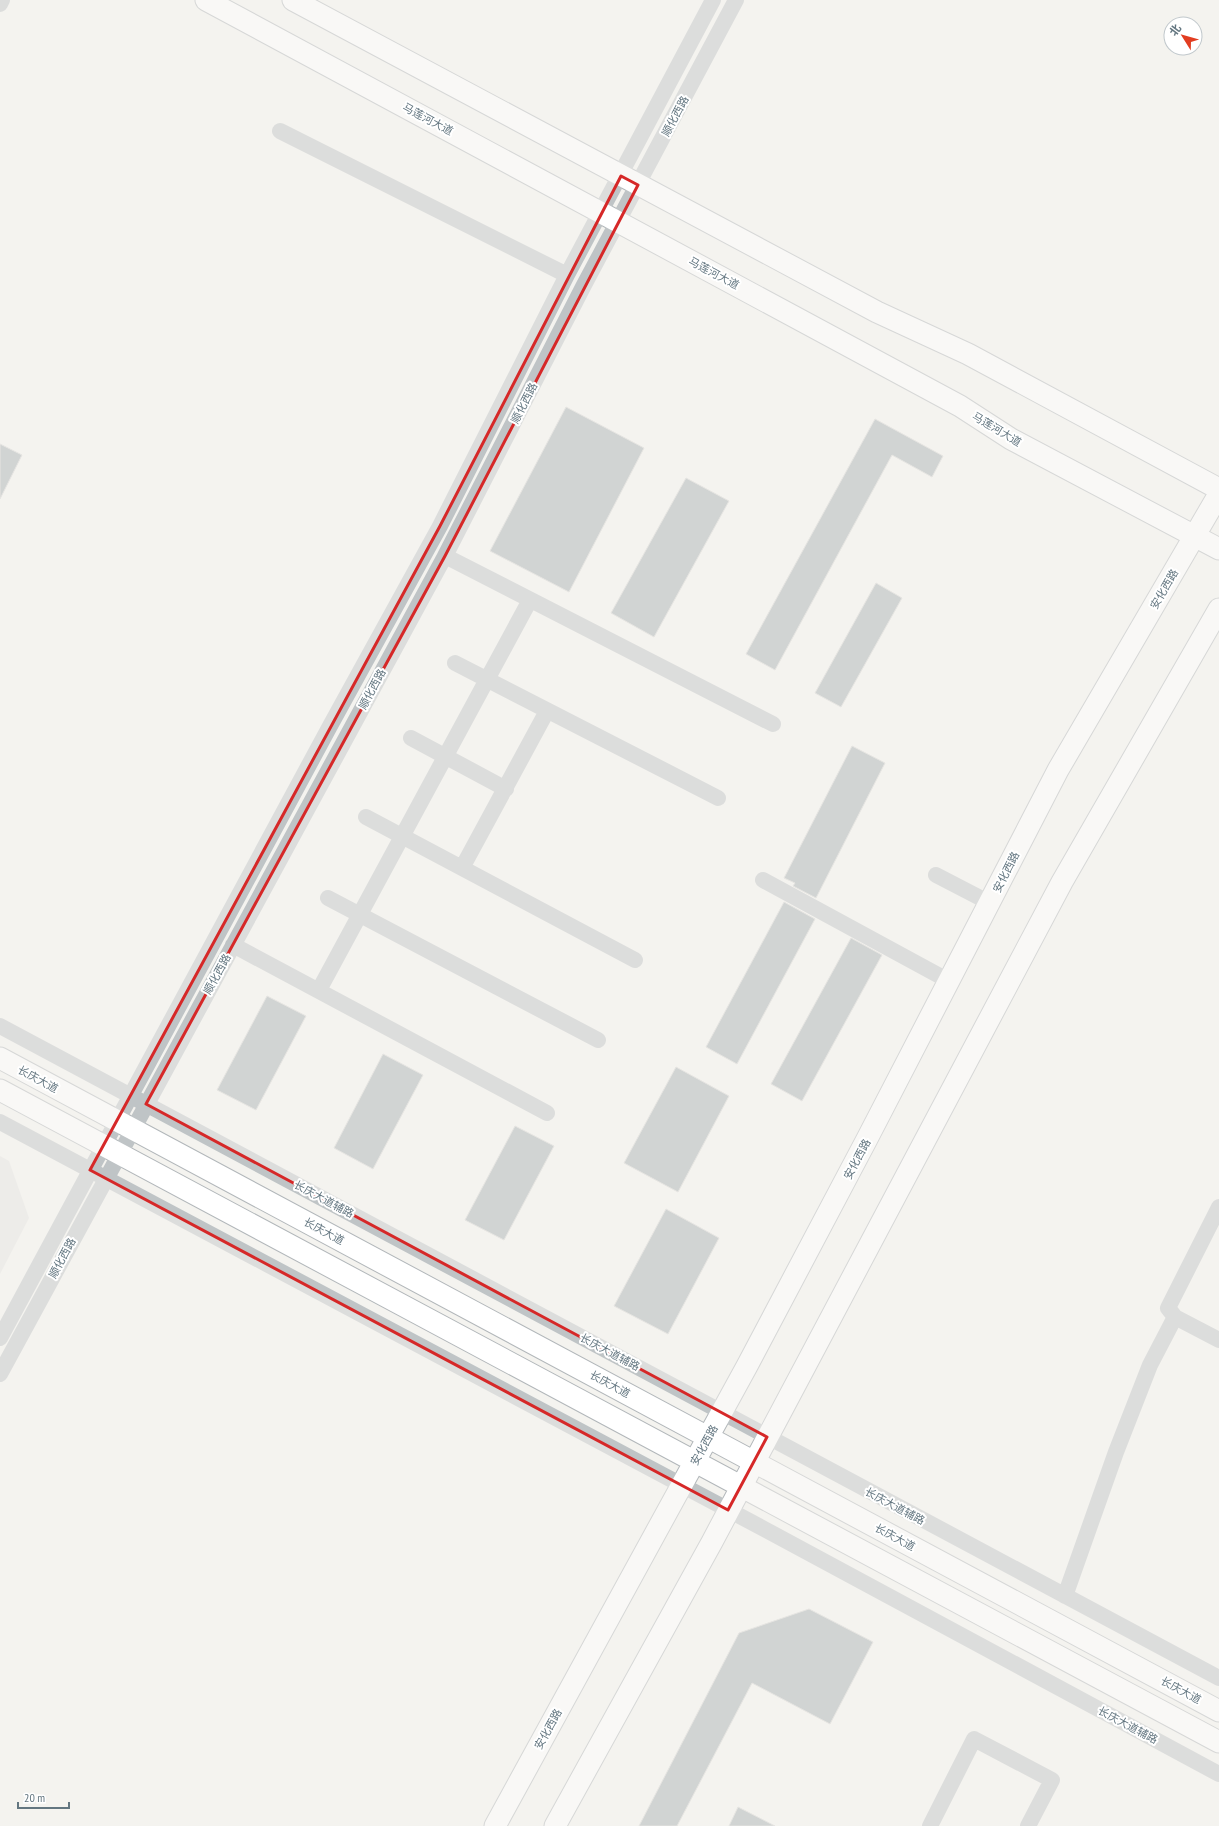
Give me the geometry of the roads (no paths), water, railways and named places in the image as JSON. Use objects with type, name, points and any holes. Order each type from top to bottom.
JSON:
[{"type":"main road","name":"马莲河大道","points":[[206,0],[960,406],[1012,439],[1219,549]]},
{"type":"main road","points":[[293,0],[877,312],[968,354],[1219,489]]},
{"type":"main road","name":"安化西路","points":[[495,1826],[709,1437],[867,1140],[1058,770],[1219,494]]},
{"type":"main road","points":[[555,1826],[741,1487],[1062,882],[1219,610]]},
{"type":"main road","name":"长庆大道","points":[[0,1058],[1219,1711]]},
{"type":"main road","points":[[0,1090],[1219,1742]]},
{"type":"street","points":[[0,4],[2,0]]},
{"type":"street","name":"顺化西路","points":[[630,180],[713,0]]},
{"type":"street","name":"顺化西路","points":[[0,1338],[90,1170],[111,1149],[125,1125],[146,1104],[445,556],[610,217],[630,180],[736,0]]},
{"type":"street","points":[[280,131],[567,275]]},
{"type":"street","name":"顺化西路","points":[[125,1125],[131,1096],[330,726],[440,526],[567,275],[610,217]]},
{"type":"street","points":[[445,556],[773,724]]},
{"type":"street","points":[[318,990],[530,600]]},
{"type":"street","points":[[455,663],[718,798]]},
{"type":"street","points":[[462,868],[548,711]]},
{"type":"street","points":[[411,738],[506,789]]},
{"type":"street","points":[[366,817],[635,960]]},
{"type":"street","points":[[936,875],[990,903]]},
{"type":"street","points":[[762,880],[949,982]]},
{"type":"street","points":[[328,898],[598,1040]]},
{"type":"street","points":[[233,945],[547,1113]]},
{"type":"street","name":"长庆大道辅路","points":[[0,1026],[1219,1678]]},
{"type":"street","name":"长庆大道辅路","points":[[0,1122],[728,1510],[1219,1774]]},
{"type":"street","name":"顺化西路","points":[[0,1374],[106,1178],[111,1149]]},
{"type":"street","points":[[1219,1208],[1168,1308],[1175,1317],[1219,1340]]},
{"type":"street","points":[[1065,1596],[1116,1452],[1150,1365],[1175,1317]]},
{"type":"street","points":[[930,1826],[974,1739],[1052,1780],[1028,1826]]}]
